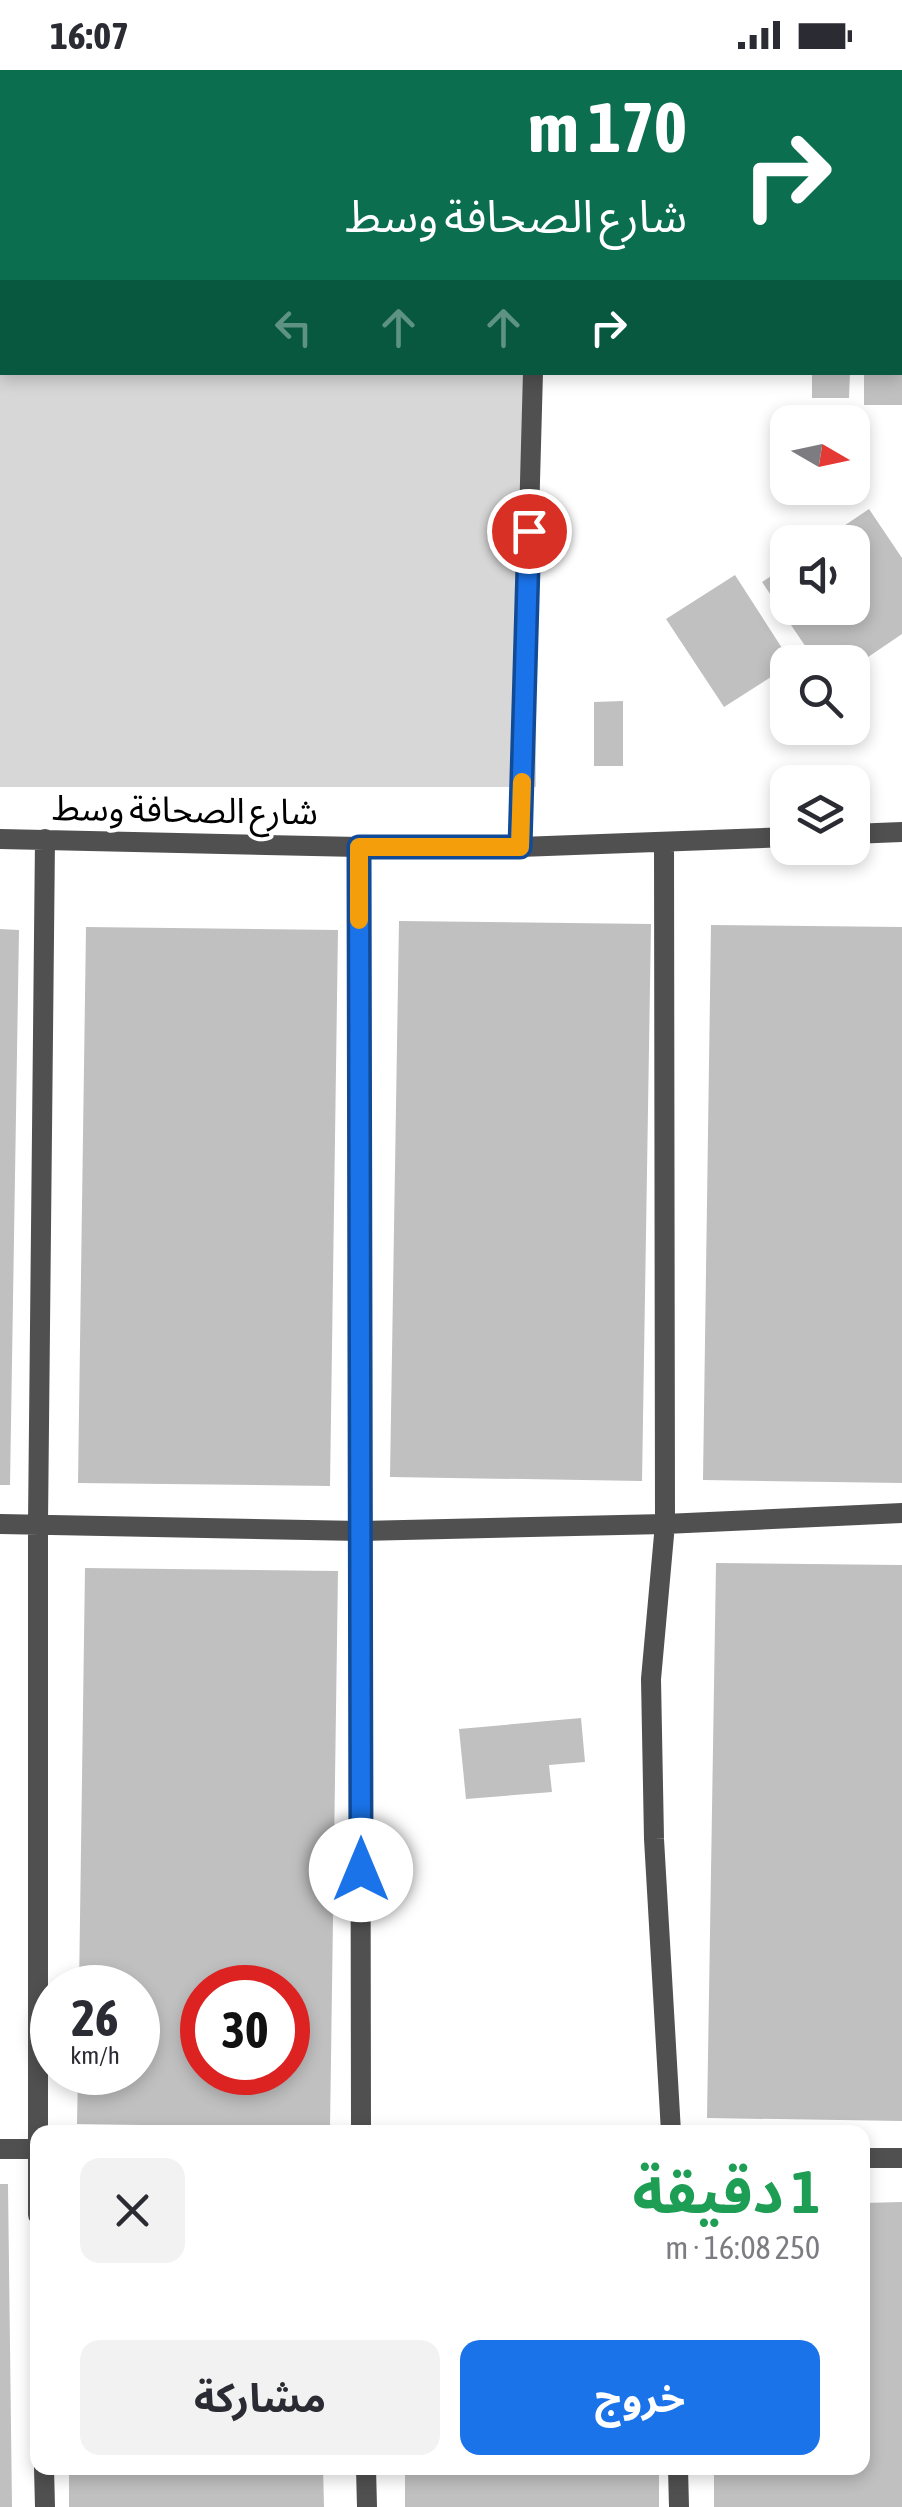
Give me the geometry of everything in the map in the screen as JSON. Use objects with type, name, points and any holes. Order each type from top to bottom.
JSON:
[{"type":"street","points":[[520,847],[533,375]]},
{"type":"street","points":[[870,833],[902,832]]},
{"type":"street","name":"شارع الصحافة وسط","points":[[0,839],[520,847],[770,838]]},
{"type":"street","points":[[37,2125],[45,839]]},
{"type":"street","points":[[664,843],[665,1524],[651,1679],[654,1839],[670,2125]]},
{"type":"street","points":[[359,847],[362,2125]]},
{"type":"street","points":[[0,1524],[361,1531],[665,1524],[902,1513]]},
{"type":"street","points":[[0,2149],[30,2149]]},
{"type":"street","points":[[870,2158],[902,2158]]},
{"type":"street","points":[[44,2475],[45,2507]]},
{"type":"street","points":[[366,2475],[367,2507]]},
{"type":"street","points":[[678,2475],[679,2507]]},
{"type":"shaded area","points":[[0,375],[537,375],[536,787],[0,787]]},
{"type":"building","points":[[812,375],[850,375],[849,398],[812,398]]},
{"type":"building","points":[[864,375],[902,375],[902,405],[864,405]]},
{"type":"building","points":[[869,509],[902,558],[902,634],[870,656],[870,645],[805,645],[791,625],[870,625],[870,525],[845,525]]},
{"type":"building","points":[[735,575],[780,645],[770,645],[770,678],[724,707],[666,619]]},
{"type":"building","points":[[770,577],[770,594],[762,582]]},
{"type":"building","points":[[623,701],[623,766],[594,766],[594,702]]},
{"type":"building","points":[[399,921],[651,924],[642,1481],[390,1477]]},
{"type":"building","points":[[711,925],[902,927],[902,1483],[703,1480]]},
{"type":"building","points":[[86,927],[338,930],[330,1486],[78,1483]]},
{"type":"building","points":[[0,929],[19,930],[10,1485],[0,1485]]},
{"type":"building","points":[[716,1563],[902,1565],[902,2121],[707,2118]]},
{"type":"building","points":[[85,1568],[338,1571],[330,2125],[77,2124],[78,2095],[160,2095],[160,1965],[79,1965]]},
{"type":"building","points":[[581,1718],[585,1762],[549,1765],[552,1792],[466,1799],[459,1729]]},
{"type":"building","points":[[0,2184],[8,2184],[12,2507],[0,2507]]},
{"type":"building","points":[[902,2202],[902,2507],[714,2507],[714,2475],[870,2475],[870,2203]]},
{"type":"building","points":[[69,2475],[323,2475],[324,2507],[69,2507]]},
{"type":"building","points":[[405,2475],[659,2475],[659,2507],[405,2507]]},
{"type":"slow traffic","points":[[359,920],[359,847],[520,847],[522,782]]},
{"type":"route","points":[[361,1870],[359,847],[520,847],[529,531]]}]
